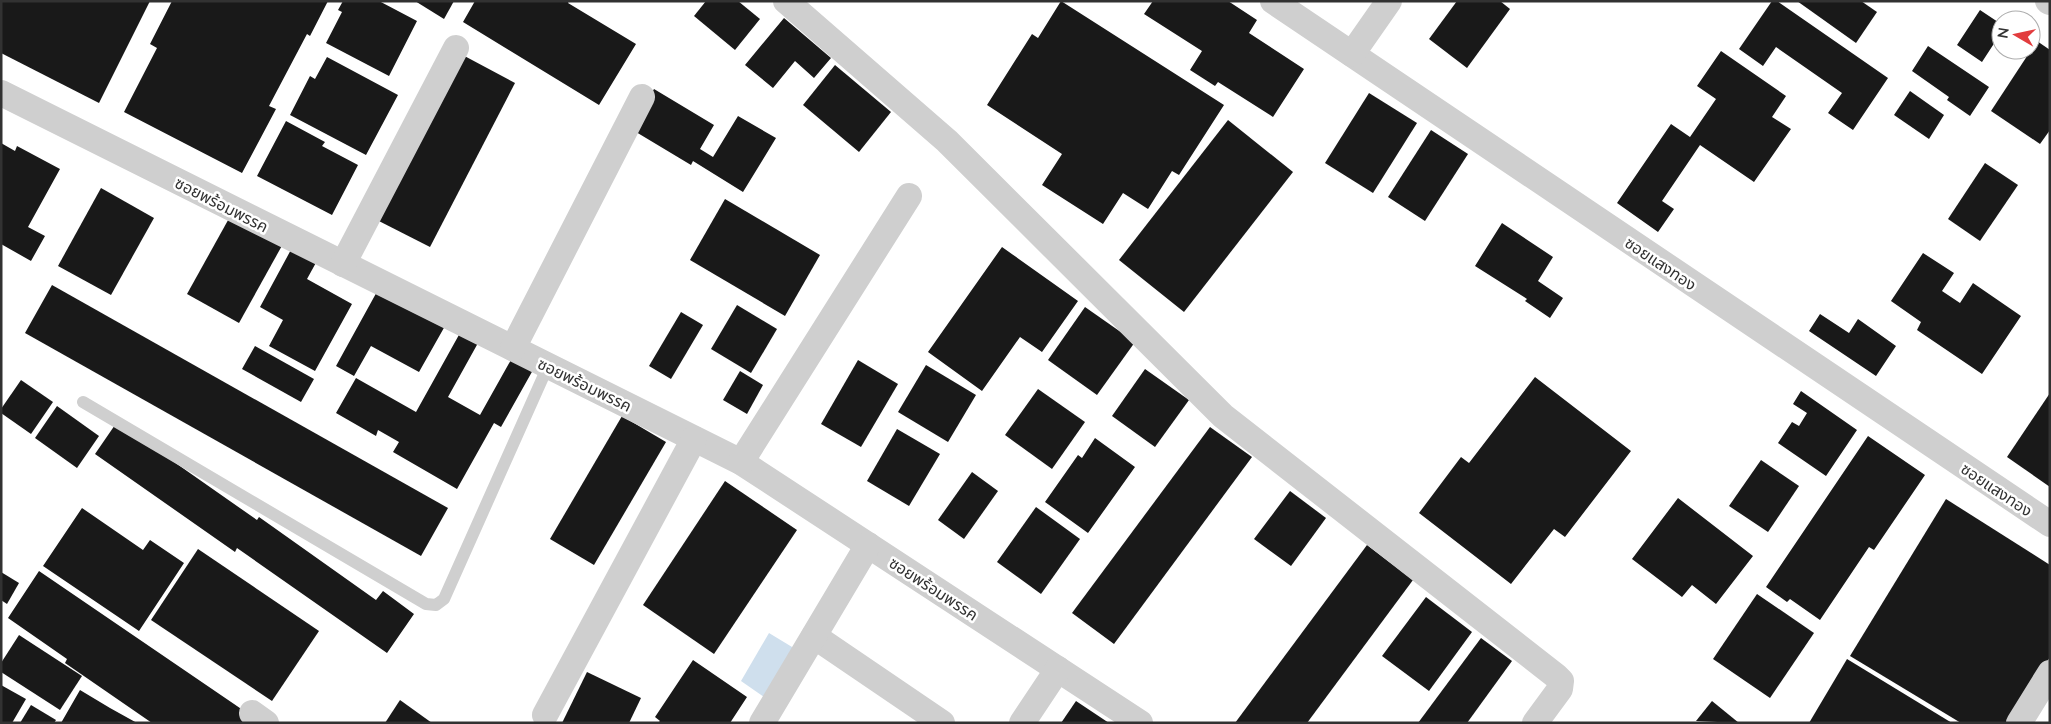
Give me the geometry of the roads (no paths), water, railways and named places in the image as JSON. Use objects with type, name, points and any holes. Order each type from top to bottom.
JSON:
[{"type":"street","points":[[786,1],[947,141],[1223,416],[1556,676],[1561,681],[1560,688],[1535,723]]},
{"type":"street","name":"ซอยแสงทอง","points":[[1273,1],[2050,524]]},
{"type":"street","points":[[1352,54],[1389,1]]},
{"type":"street","points":[[343,264],[456,48]]},
{"type":"street","name":"ซอยพร้อมพรรค","points":[[1,93],[741,462],[1140,723]]},
{"type":"street","points":[[513,348],[642,97]]},
{"type":"street","points":[[741,462],[909,196]]},
{"type":"street","points":[[545,715],[694,439]]},
{"type":"street","points":[[762,723],[868,545]]},
{"type":"street","points":[[814,636],[942,723]]},
{"type":"street","points":[[1022,723],[1058,669]]},
{"type":"street","points":[[2019,723],[2050,673]]},
{"type":"lane","points":[[82,402],[426,604],[436,605],[444,599],[548,366]]},
{"type":"water","points":[[769,633],[797,650],[767,699],[741,681]]}]
